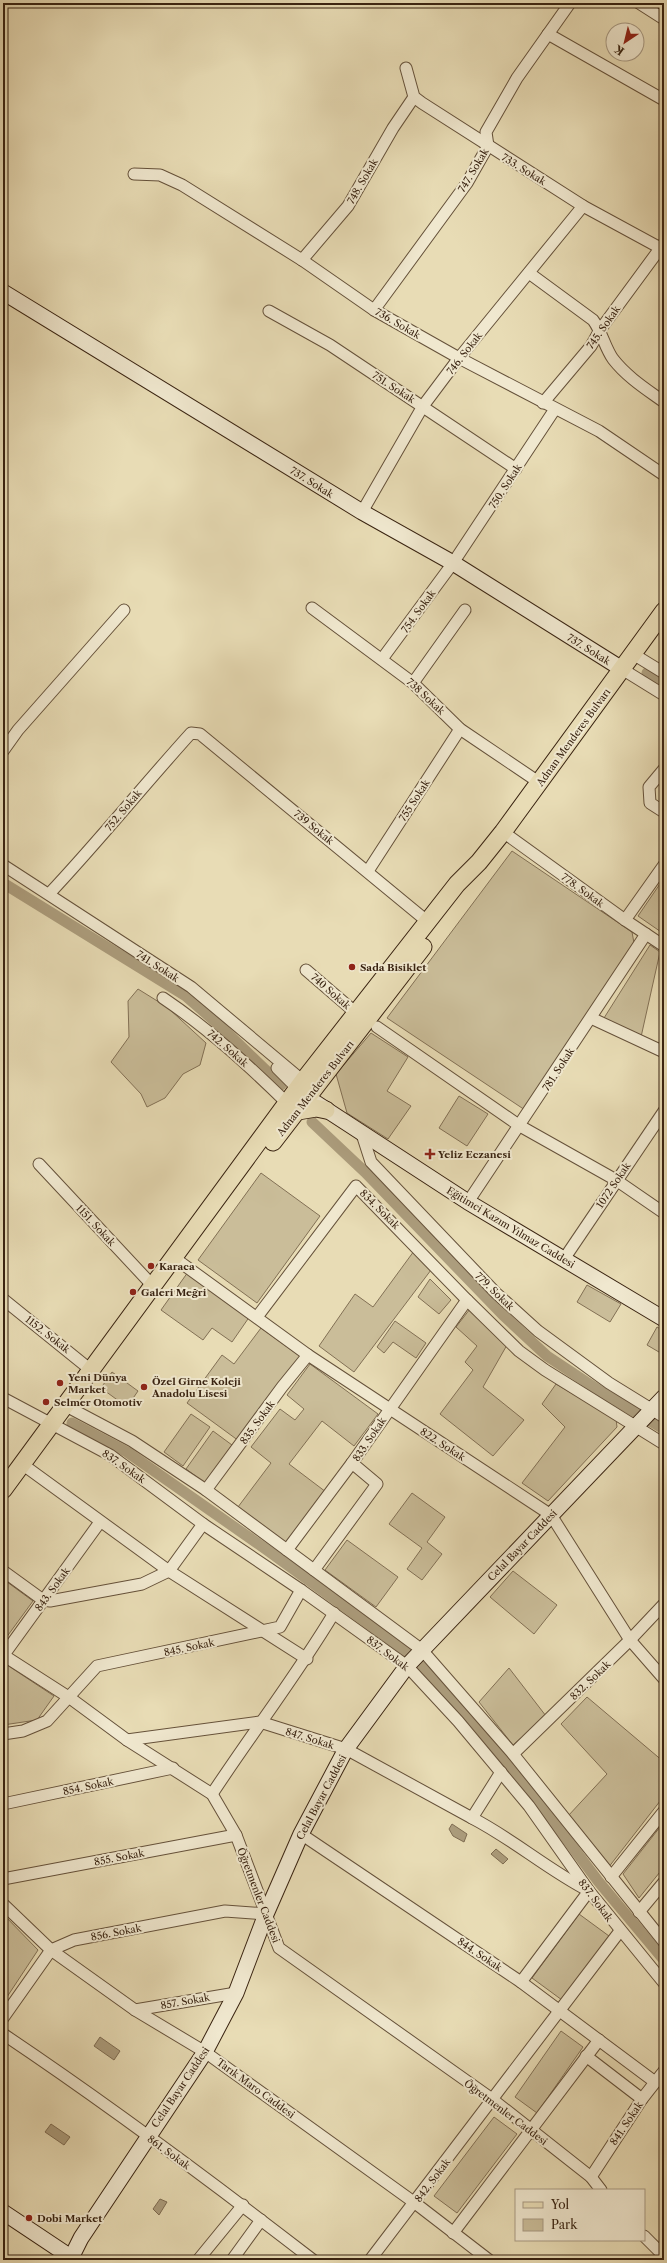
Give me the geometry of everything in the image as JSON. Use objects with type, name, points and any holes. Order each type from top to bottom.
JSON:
[{"type":"main road","name":"Adnan Menderes Bulvarı","points":[[3,1490],[141,1305],[293,1107],[356,1013],[457,884],[479,862],[503,832],[664,611]]},
{"type":"main road","name":"Adnan Menderes Bulvarı","points":[[306,1089],[466,889],[479,862]]},
{"type":"main road","points":[[293,1107],[326,1110]]},
{"type":"main road","name":"Adnan Menderes Bulvarı","points":[[141,1305],[152,1285],[177,1260]]},
{"type":"street","name":"747. Sokak","points":[[374,310],[467,183],[488,146],[486,132],[517,78],[570,3]]},
{"type":"street","points":[[639,3],[664,18]]},
{"type":"street","points":[[548,34],[664,100]]},
{"type":"street","points":[[406,68],[414,97]]},
{"type":"street","name":"733. Sokak","points":[[414,97],[583,206],[662,247]]},
{"type":"street","name":"748. Sokak","points":[[302,260],[348,206],[393,128],[414,97]]},
{"type":"street","name":"736. Sokak","points":[[134,174],[160,175],[182,184],[302,260],[374,310],[458,358],[613,439],[664,475]]},
{"type":"street","name":"746. Sokak","points":[[362,512],[424,406],[458,358],[583,206]]},
{"type":"street","name":"745. Sokak","points":[[543,403],[591,346],[600,330],[662,247]]},
{"type":"street","points":[[529,273],[594,320],[613,359],[633,379],[664,402]]},
{"type":"street","name":"737. Sokak","points":[[3,292],[362,512],[453,563],[622,669]]},
{"type":"street","name":"751. Sokak","points":[[269,310],[330,344],[516,469]]},
{"type":"street","name":"750. Sokak","points":[[453,563],[555,409]]},
{"type":"street","name":"754. Sokak","points":[[382,659],[453,563]]},
{"type":"street","name":"738 Sokak","points":[[312,608],[413,683],[460,729],[540,783]]},
{"type":"street","points":[[3,751],[18,730],[124,610]]},
{"type":"street","points":[[413,683],[465,610]]},
{"type":"street","points":[[633,654],[664,673]]},
{"type":"street","points":[[622,669],[664,695]]},
{"type":"street","name":"755 Sokak","points":[[368,871],[460,729]]},
{"type":"street","name":"752. Sokak","points":[[49,894],[191,733],[200,734]]},
{"type":"street","name":"739 Sokak","points":[[200,734],[428,922]]},
{"type":"street","points":[[664,769],[649,787],[650,803],[664,812]]},
{"type":"street","name":"778. Sokak","points":[[503,832],[625,920],[664,946]]},
{"type":"street","name":"741. Sokak","points":[[3,865],[191,987],[261,1047],[306,1089]]},
{"type":"street","points":[[625,920],[664,865]]},
{"type":"street","name":"781. Sokak","points":[[468,1202],[520,1126],[646,934]]},
{"type":"street","name":"740 Sokak","points":[[306,970],[356,1013]]},
{"type":"street","name":"742. Sokak","points":[[163,998],[201,1025],[245,1062],[293,1107]]},
{"type":"street","points":[[591,1018],[664,1052]]},
{"type":"street","points":[[377,1027],[520,1126],[616,1180],[664,1213]]},
{"type":"street","name":"Eğitimci Kazım Yılmaz Caddesi","points":[[306,1089],[326,1110],[361,1131],[468,1202],[664,1319]]},
{"type":"street","name":"Eğitimci Kazım Yılmaz Caddesi","points":[[306,1089],[361,1131]]},
{"type":"street","name":"1072 Sokak","points":[[564,1259],[664,1111]]},
{"type":"street","name":"779. Sokak","points":[[361,1131],[371,1162],[496,1293],[538,1331],[609,1383],[658,1413]]},
{"type":"street","name":"1151. Sokak","points":[[39,1164],[152,1285]]},
{"type":"street","name":"834. Sokak","points":[[257,1317],[356,1186],[467,1300]]},
{"type":"street","name":"822. Sokak","points":[[177,1260],[308,1355],[551,1515],[630,1640],[664,1679]]},
{"type":"street","name":"1152. Sokak","points":[[3,1299],[92,1371]]},
{"type":"street","points":[[467,1300],[514,1346],[540,1366],[664,1444]]},
{"type":"street","name":"833. Sokak","points":[[314,1570],[377,1484],[352,1463],[467,1300]]},
{"type":"street","name":"835. Sokak","points":[[206,1490],[308,1355]]},
{"type":"street","name":"Celal Bayar Caddesi","points":[[72,2259],[81,2238],[205,2052],[236,1993],[266,1914],[301,1834],[346,1749],[407,1666],[635,1427],[658,1413],[664,1397]]},
{"type":"street","name":"837. Sokak","points":[[3,1398],[110,1455],[203,1524],[301,1590],[407,1666],[458,1720],[529,1806],[588,1891],[664,1983]]},
{"type":"street","points":[[66,1406],[132,1441],[206,1490],[422,1650],[513,1754],[664,1942]]},
{"type":"street","points":[[287,1550],[352,1463]]},
{"type":"street","points":[[22,1464],[168,1571],[307,1659]]},
{"type":"street","name":"843. Sokak","points":[[3,1655],[100,1522]]},
{"type":"street","points":[[3,1571],[43,1600],[142,1584],[168,1571],[203,1524]]},
{"type":"street","name":"845. Sokak","points":[[3,1734],[23,1731],[47,1721],[70,1698],[97,1666],[280,1627],[301,1590]]},
{"type":"street","name":"832. Sokak","points":[[513,1754],[630,1640],[664,1604]]},
{"type":"street","points":[[212,1794],[260,1722],[307,1659],[334,1613]]},
{"type":"street","name":"Öğretmenler Caddesi","points":[[3,1655],[70,1698],[127,1740],[212,1794],[236,1835],[279,1948],[492,2099],[591,2178],[600,2189]]},
{"type":"street","name":"847. Sokak","points":[[127,1740],[260,1722],[346,1749],[490,1827],[566,1879],[588,1891]]},
{"type":"street","name":"854. Sokak","points":[[3,1804],[173,1768]]},
{"type":"street","points":[[472,1818],[501,1772]]},
{"type":"street","points":[[611,1877],[664,1811]]},
{"type":"street","name":"844. Sokak","points":[[301,1834],[521,1982],[655,2082]]},
{"type":"street","name":"855. Sokak","points":[[3,1879],[236,1835]]},
{"type":"street","points":[[639,1912],[664,1882]]},
{"type":"street","points":[[521,1982],[588,1891]]},
{"type":"street","name":"Tarık Maro Caddesi","points":[[3,1904],[52,1950],[135,2010],[205,2052],[415,2203],[489,2260]]},
{"type":"street","name":"856. Sokak","points":[[3,2018],[52,1950],[74,1940],[225,1911],[266,1914]]},
{"type":"street","name":"842. Sokak","points":[[370,2260],[561,2011],[620,1931]]},
{"type":"street","name":"857. Sokak","points":[[135,2010],[236,1993]]},
{"type":"street","name":"861. Sokak","points":[[3,2034],[75,2082],[243,2205],[314,2260]]},
{"type":"street","points":[[453,2233],[530,2129],[599,2040]]},
{"type":"street","points":[[586,2056],[642,2099]]},
{"type":"street","name":"841. Sokak","points":[[591,2178],[642,2099],[664,2071]]},
{"type":"street","points":[[198,2260],[243,2205]]},
{"type":"street","points":[[3,2212],[72,2259]]},
{"type":"street","points":[[232,2260],[262,2220]]},
{"type":"street","points":[[645,2237],[664,2256]]},
{"type":"green space","points":[[512,851],[632,932],[634,943],[525,1110],[387,1018]]},
{"type":"green space","points":[[664,878],[664,934],[638,916]]},
{"type":"green space","points":[[650,945],[660,952],[641,1037],[604,1018]]},
{"type":"green space","points":[[138,989],[167,1007],[206,1043],[200,1065],[183,1074],[165,1098],[147,1107],[141,1094],[111,1062],[129,1037],[128,1001]]},
{"type":"green space","points":[[371,1033],[408,1057],[387,1091],[411,1106],[388,1139],[347,1113],[336,1074]]},
{"type":"green space","points":[[459,1096],[488,1114],[467,1146],[439,1128]]},
{"type":"green space","points":[[261,1173],[320,1216],[257,1303],[198,1260]]},
{"type":"green space","points":[[414,1251],[431,1270],[354,1372],[319,1346],[355,1294],[373,1307]]},
{"type":"green space","points":[[188,1272],[250,1316],[232,1342],[212,1328],[203,1340],[161,1310]]},
{"type":"green space","points":[[430,1279],[451,1300],[439,1314],[418,1297]]},
{"type":"green space","points":[[587,1285],[621,1304],[610,1322],[577,1302]]},
{"type":"green space","points":[[470,1309],[507,1345],[483,1387],[524,1420],[493,1456],[440,1414],[473,1370],[465,1362],[477,1346],[456,1327]]},
{"type":"green space","points":[[395,1321],[426,1343],[416,1358],[393,1342],[384,1353],[377,1347]]},
{"type":"green space","points":[[657,1327],[664,1331],[664,1355],[647,1345]]},
{"type":"green space","points":[[261,1328],[301,1357],[239,1441],[187,1403],[222,1355],[234,1364]]},
{"type":"green space","points":[[310,1364],[378,1414],[354,1446],[322,1421],[289,1464],[326,1492],[286,1544],[238,1507],[271,1463],[251,1447],[280,1409],[295,1420],[304,1409],[287,1395]]},
{"type":"green space","points":[[112,1372],[138,1391],[127,1407],[101,1388]]},
{"type":"green space","points":[[556,1384],[616,1419],[617,1427],[548,1501],[522,1483],[565,1427],[542,1404]]},
{"type":"green space","points":[[191,1414],[210,1427],[183,1466],[164,1452]]},
{"type":"green space","points":[[213,1431],[232,1445],[205,1483],[186,1469]]},
{"type":"green space","points":[[412,1493],[445,1517],[427,1542],[442,1554],[422,1580],[407,1569],[422,1548],[389,1524]]},
{"type":"green space","points":[[347,1540],[398,1577],[376,1607],[325,1570]]},
{"type":"green space","points":[[513,1571],[557,1605],[534,1634],[490,1597]]},
{"type":"green space","points":[[3,1579],[33,1601],[3,1642]]},
{"type":"green space","points":[[4,1663],[54,1696],[37,1720],[3,1725]]},
{"type":"green space","points":[[509,1668],[546,1716],[513,1745],[479,1702]]},
{"type":"green space","points":[[587,1697],[664,1762],[664,1796],[608,1868],[568,1816],[607,1774],[561,1724]]},
{"type":"green space","points":[[664,1822],[664,1867],[639,1898],[623,1874]]},
{"type":"green space","points":[[3,1914],[38,1950],[3,2003]]},
{"type":"green space","points":[[579,1914],[609,1936],[562,2000],[532,1978]]},
{"type":"green space","points":[[561,2031],[583,2047],[537,2113],[515,2097]]},
{"type":"green space","points":[[494,2117],[517,2134],[457,2213],[434,2196]]},
{"type":"shaded area","points":[[452,1824],[467,1834],[464,1842],[453,1836],[449,1829]]},
{"type":"shaded area","points":[[496,1849],[508,1859],[503,1864],[491,1854]]},
{"type":"shaded area","points":[[100,2037],[120,2051],[114,2060],[94,2046]]},
{"type":"shaded area","points":[[51,2124],[70,2137],[64,2145],[45,2132]]},
{"type":"shaded area","points":[[160,2199],[167,2202],[159,2215],[153,2209]]},
{"type":"waterway","points":[[647,673],[664,684]]},
{"type":"waterway","points":[[3,883],[186,996],[218,1024],[281,1085]]},
{"type":"waterway","points":[[312,1122],[365,1172],[503,1315],[547,1356],[603,1393],[664,1429]]},
{"type":"waterway","points":[[72,1423],[127,1452],[267,1550],[406,1651],[476,1724],[539,1802],[598,1881],[664,1960]]},
{"type":"place","name":"Sada Bisiklet","points":[[352,967]]},
{"type":"place","name":"Yeliz Eczanesi","points":[[430,1154]]},
{"type":"place","name":"Karaca","points":[[151,1266]]},
{"type":"place","name":"Galeri Meğri","points":[[133,1292]]},
{"type":"place","name":"Yeni Dünya Market","points":[[60,1383]]},
{"type":"place","name":"Özel Girne Koleji Anadolu Lisesi","points":[[144,1387]]},
{"type":"place","name":"Selmer Otomotiv","points":[[46,1402]]},
{"type":"place","name":"Dobi Market","points":[[29,2218]]}]
